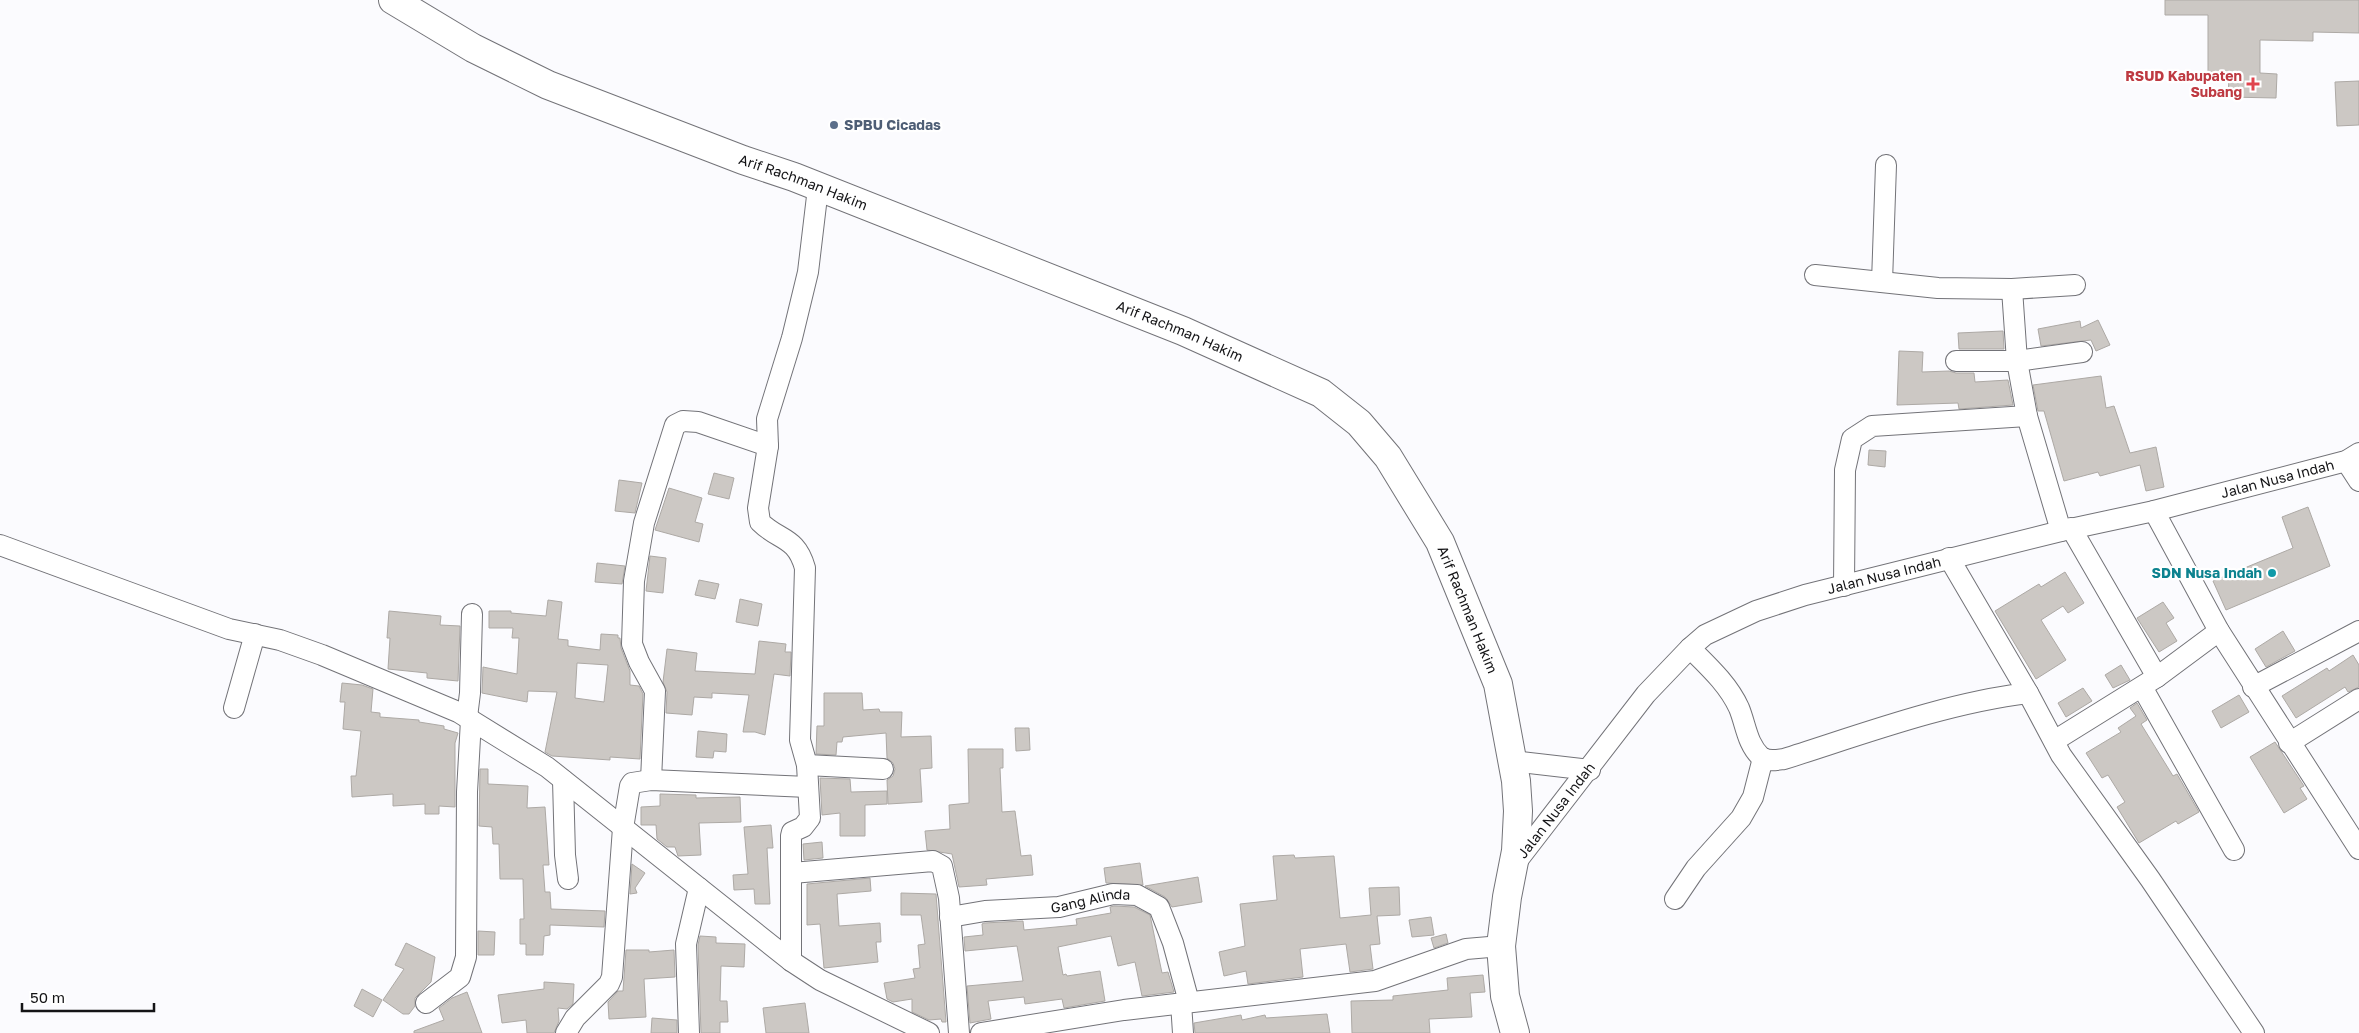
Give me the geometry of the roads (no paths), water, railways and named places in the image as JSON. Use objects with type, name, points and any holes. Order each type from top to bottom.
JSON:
[{"type":"main road","name":"Arif Rachman Hakim","points":[[393,0],[473,48],[548,84],[743,160],[794,177],[1183,331],[1321,393],[1359,423],[1388,457],[1440,542],[1498,684],[1516,781],[1518,811],[1516,850],[1501,946],[1505,996],[1515,1033]]},
{"type":"street","points":[[1882,282],[1886,165]]},
{"type":"street","points":[[791,961],[791,836],[792,832],[803,827],[810,818],[807,765],[800,740],[805,568],[801,554],[793,544],[764,526],[758,517],[758,508],[768,446],[767,419],[792,338],[806,280],[818,188]]},
{"type":"street","points":[[1814,275],[1938,288],[2012,289],[2075,285]]},
{"type":"street","points":[[2012,289],[2018,361],[2027,416],[2066,529],[2149,682],[2234,850]]},
{"type":"street","points":[[1956,362],[2018,361],[2082,352]]},
{"type":"street","points":[[1844,586],[1845,470],[1852,439],[1872,426],[2027,416]]},
{"type":"street","points":[[651,780],[655,691],[639,662],[632,644],[634,581],[644,523],[675,425],[683,421],[698,422],[768,446]]},
{"type":"street","points":[[2353,457],[2359,481]]},
{"type":"street","name":"Jalan Nusa Indah","points":[[1513,867],[1590,770],[1646,694],[1705,635],[1756,611],[1805,595],[2066,529],[2154,511],[2353,457]]},
{"type":"street","points":[[2154,511],[2219,631],[2253,687],[2359,850]]},
{"type":"street","points":[[0,545],[229,629],[280,640],[322,655],[469,718],[509,742],[563,780],[791,961],[820,980],[929,1033]]},
{"type":"street","points":[[1949,558],[2028,693],[2061,755],[2150,879],[2254,1033]]},
{"type":"street","points":[[426,1003],[460,977],[466,957],[467,792],[472,614]]},
{"type":"street","points":[[2054,741],[2149,682],[2219,631]]},
{"type":"street","points":[[2253,687],[2359,631]]},
{"type":"street","points":[[234,708],[255,634]]},
{"type":"street","points":[[1690,648],[1711,668],[1727,688],[1739,708],[1753,748],[1763,758],[1770,760],[1784,759],[1910,720],[2006,696],[2028,693]]},
{"type":"street","points":[[2289,743],[2359,699]]},
{"type":"street","points":[[1675,899],[1696,868],[1745,811],[1753,797],[1763,758]]},
{"type":"street","points":[[1512,761],[1590,770]]},
{"type":"street","points":[[807,765],[883,769]]},
{"type":"street","points":[[563,780],[565,855],[568,879]]},
{"type":"street","points":[[566,1033],[575,1018],[610,984],[612,977],[623,828],[630,786],[636,780],[651,780],[808,788]]},
{"type":"street","points":[[792,873],[933,861],[942,866],[950,917],[959,1033]]},
{"type":"street","points":[[689,1033],[686,944],[699,888]]},
{"type":"street","name":"Gang Alinda","points":[[950,917],[985,911],[1059,907],[1113,894],[1137,895],[1159,907],[1173,942],[1185,1003],[1184,1033]]},
{"type":"street","points":[[981,1033],[1124,1010],[1375,981],[1466,949],[1501,946]]},
{"type":"place","name":"RSUD Kabupaten Subang","points":[[2253,84]]},
{"type":"place","name":"SPBU Cicadas","points":[[834,125]]},
{"type":"place","name":"SDN Nusa Indah","points":[[2272,573]]}]
